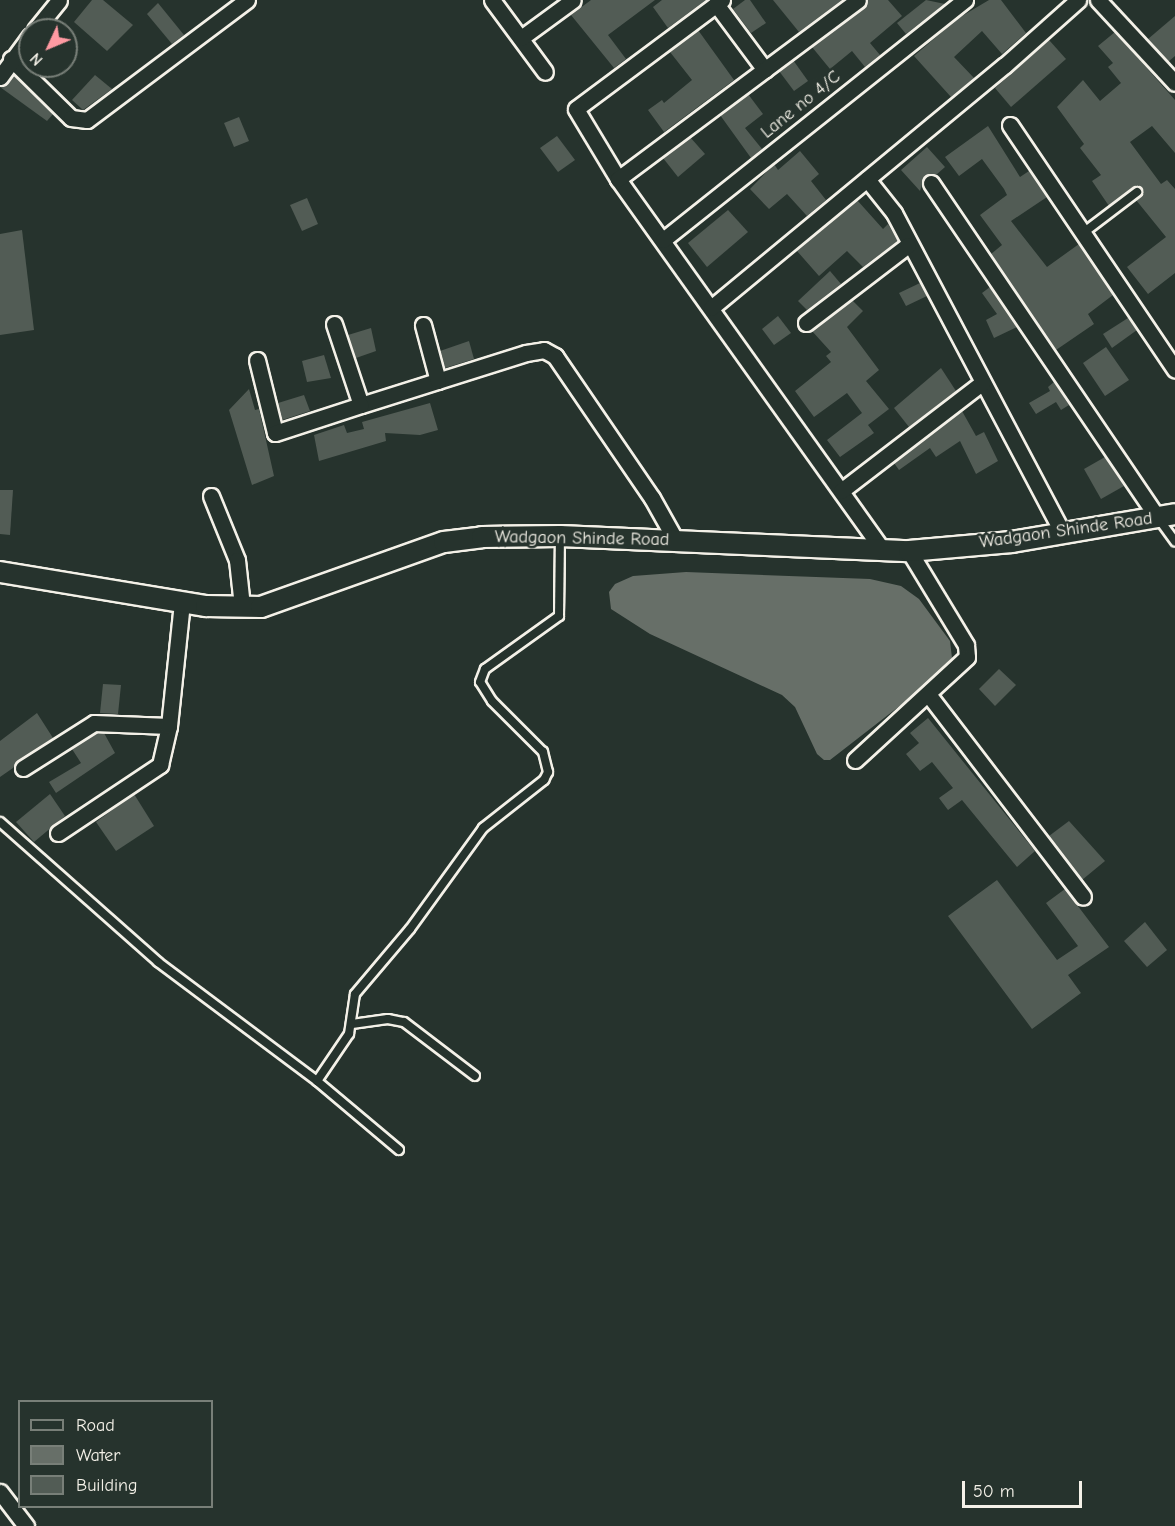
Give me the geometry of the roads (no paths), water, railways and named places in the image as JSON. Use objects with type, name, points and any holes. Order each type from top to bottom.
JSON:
[{"type":"street","points":[[45,18],[59,0]]},
{"type":"street","points":[[11,59],[71,118],[87,120],[247,0]]},
{"type":"street","points":[[492,0],[545,72]]},
{"type":"street","points":[[521,38],[573,0]]},
{"type":"street","points":[[618,179],[858,0]]},
{"type":"street","name":"Lane no 4/C","points":[[663,240],[965,0]]},
{"type":"street","points":[[711,308],[1078,0]]},
{"type":"street","points":[[1098,0],[1170,66],[1175,83]]},
{"type":"street","points":[[765,70],[719,2],[576,110],[618,179],[884,550]]},
{"type":"street","points":[[0,76],[18,51]]},
{"type":"street","points":[[1010,125],[1175,370]]},
{"type":"street","points":[[867,179],[894,213],[908,245],[1063,533]]},
{"type":"street","points":[[932,183],[1167,516]]},
{"type":"street","points":[[806,322],[908,245]]},
{"type":"street","points":[[334,324],[361,405]]},
{"type":"street","points":[[423,325],[438,381]]},
{"type":"street","points":[[257,360],[275,433],[526,353],[544,350],[555,356],[651,498],[676,541]]},
{"type":"street","points":[[841,490],[982,382]]},
{"type":"street","points":[[211,495],[237,560],[242,606]]},
{"type":"street","name":"Wadgaon Shinde Road","points":[[0,572],[182,602],[261,607],[444,542],[482,537],[560,536],[909,551],[1063,533],[1167,516]]},
{"type":"street","points":[[855,760],[967,657],[966,645],[909,551]]},
{"type":"street","points":[[58,833],[160,765],[169,726],[182,602]]},
{"type":"street","points":[[928,694],[1083,897]]},
{"type":"street","points":[[22,768],[94,723],[169,726]]},
{"type":"street","points":[[0,1492],[26,1526]]},
{"type":"lane","points":[[1083,233],[1137,192]]},
{"type":"lane","points":[[1167,516],[1175,542]]},
{"type":"lane","points":[[317,1081],[352,1024],[356,994],[410,929],[476,837],[543,780],[548,772],[543,752],[482,690],[480,682],[484,669],[559,616],[560,536]]},
{"type":"lane","points":[[0,822],[158,962],[317,1081],[399,1150]]},
{"type":"lane","points":[[352,1024],[388,1018],[404,1022],[475,1076]]},
{"type":"water","points":[[686,572],[870,579],[901,586],[919,599],[950,641],[952,658],[915,694],[830,760],[824,760],[817,754],[795,707],[782,695],[650,634],[611,609],[609,592],[615,584],[633,576]]}]
